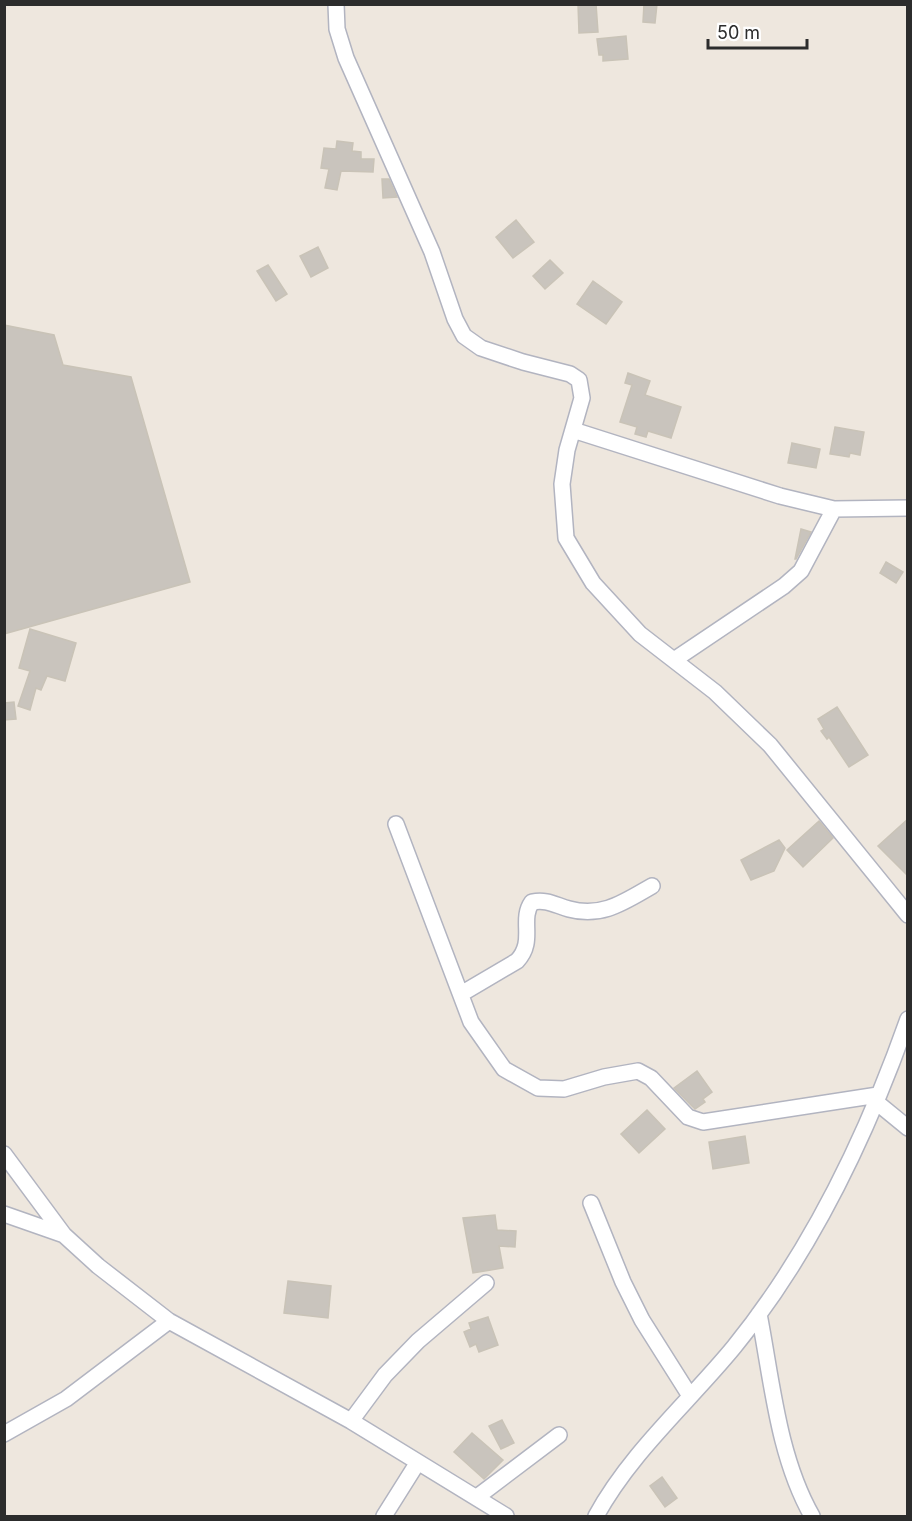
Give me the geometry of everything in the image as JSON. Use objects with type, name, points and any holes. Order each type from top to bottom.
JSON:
[{"type":"street","points":[[336,4],[337,29],[346,58],[432,252],[455,319],[464,336],[481,348],[570,374],[579,380],[582,398],[562,484],[566,538],[593,584],[640,634],[715,692],[770,745],[908,915]]},
{"type":"street","points":[[573,430],[780,496],[834,509],[908,508]]},
{"type":"street","points":[[674,660],[784,586],[801,571],[834,509]]},
{"type":"street","points":[[396,824],[471,1022],[504,1069],[538,1088],[564,1089],[604,1077],[638,1071],[651,1078],[688,1117],[703,1122],[877,1098]]},
{"type":"street","points":[[461,994],[517,961],[524,953],[528,941],[528,908],[532,902],[549,902],[588,913],[607,911],[652,886]]},
{"type":"street","points":[[596,1516],[628,1469],[733,1348],[775,1293],[827,1205],[877,1098],[907,1020]]},
{"type":"street","points":[[877,1098],[908,1128]]},
{"type":"street","points":[[4,1154],[64,1235],[98,1266],[169,1321],[351,1421],[506,1516]]},
{"type":"street","points":[[591,1203],[623,1282],[642,1320],[690,1396]]},
{"type":"street","points":[[4,1214],[64,1235]]},
{"type":"street","points":[[351,1421],[385,1376],[418,1341],[486,1283]]},
{"type":"street","points":[[759,1314],[787,1455],[799,1493],[812,1516]]},
{"type":"street","points":[[4,1434],[66,1399],[169,1321]]},
{"type":"street","points":[[477,1497],[559,1435]]},
{"type":"street","points":[[384,1516],[418,1462]]},
{"type":"building","points":[[578,4],[596,4],[598,32],[579,33]]},
{"type":"building","points":[[644,4],[657,4],[655,23],[643,22]]},
{"type":"building","points":[[626,36],[628,59],[603,61],[603,55],[599,55],[597,39]]},
{"type":"building","points":[[337,141],[353,143],[352,151],[361,152],[361,159],[374,159],[373,172],[341,171],[337,190],[325,188],[329,169],[321,168],[324,148],[336,149]]},
{"type":"building","points":[[382,179],[389,179],[397,197],[383,198]]},
{"type":"building","points":[[516,220],[534,242],[513,258],[496,237]]},
{"type":"building","points":[[318,247],[328,268],[311,277],[300,256]]},
{"type":"building","points":[[550,260],[563,273],[545,289],[533,276]]},
{"type":"building","points":[[268,265],[287,294],[276,301],[257,271]]},
{"type":"building","points":[[593,281],[622,302],[606,324],[577,304]]},
{"type":"building","points":[[4,325],[54,335],[63,365],[131,377],[190,582],[4,634]]},
{"type":"building","points":[[628,373],[650,381],[645,395],[681,407],[671,438],[648,431],[646,437],[635,434],[637,427],[620,422],[632,385],[625,383]]},
{"type":"building","points":[[835,427],[864,432],[860,455],[850,453],[849,457],[830,454]]},
{"type":"building","points":[[792,443],[820,449],[816,468],[788,463]]},
{"type":"building","points":[[801,529],[811,532],[795,559]]},
{"type":"building","points":[[886,562],[903,572],[896,583],[880,573]]},
{"type":"building","points":[[30,629],[76,643],[65,681],[47,676],[41,690],[36,688],[30,710],[18,706],[30,671],[19,668]]},
{"type":"building","points":[[14,702],[16,719],[4,720],[4,703]]},
{"type":"building","points":[[837,707],[868,755],[849,767],[829,737],[827,739],[821,731],[824,729],[818,719]]},
{"type":"building","points":[[908,819],[908,876],[878,846]]},
{"type":"building","points":[[819,821],[833,838],[803,867],[787,850]]},
{"type":"building","points":[[779,840],[785,848],[774,871],[751,880],[741,860]]},
{"type":"building","points":[[697,1071],[712,1092],[703,1099],[705,1102],[695,1109],[674,1088]]},
{"type":"building","points":[[647,1110],[665,1129],[639,1153],[621,1134]]},
{"type":"building","points":[[745,1136],[749,1163],[713,1169],[709,1142]]},
{"type":"building","points":[[495,1215],[497,1230],[516,1231],[515,1247],[499,1246],[503,1268],[473,1273],[463,1218]]},
{"type":"building","points":[[288,1281],[331,1286],[328,1318],[284,1313]]},
{"type":"building","points":[[488,1317],[498,1345],[479,1352],[476,1344],[470,1347],[464,1332],[471,1329],[469,1323]]},
{"type":"building","points":[[502,1420],[514,1443],[501,1449],[489,1426]]},
{"type":"building","points":[[472,1433],[503,1460],[484,1479],[454,1452]]},
{"type":"building","points":[[662,1477],[677,1498],[665,1507],[650,1486]]}]
